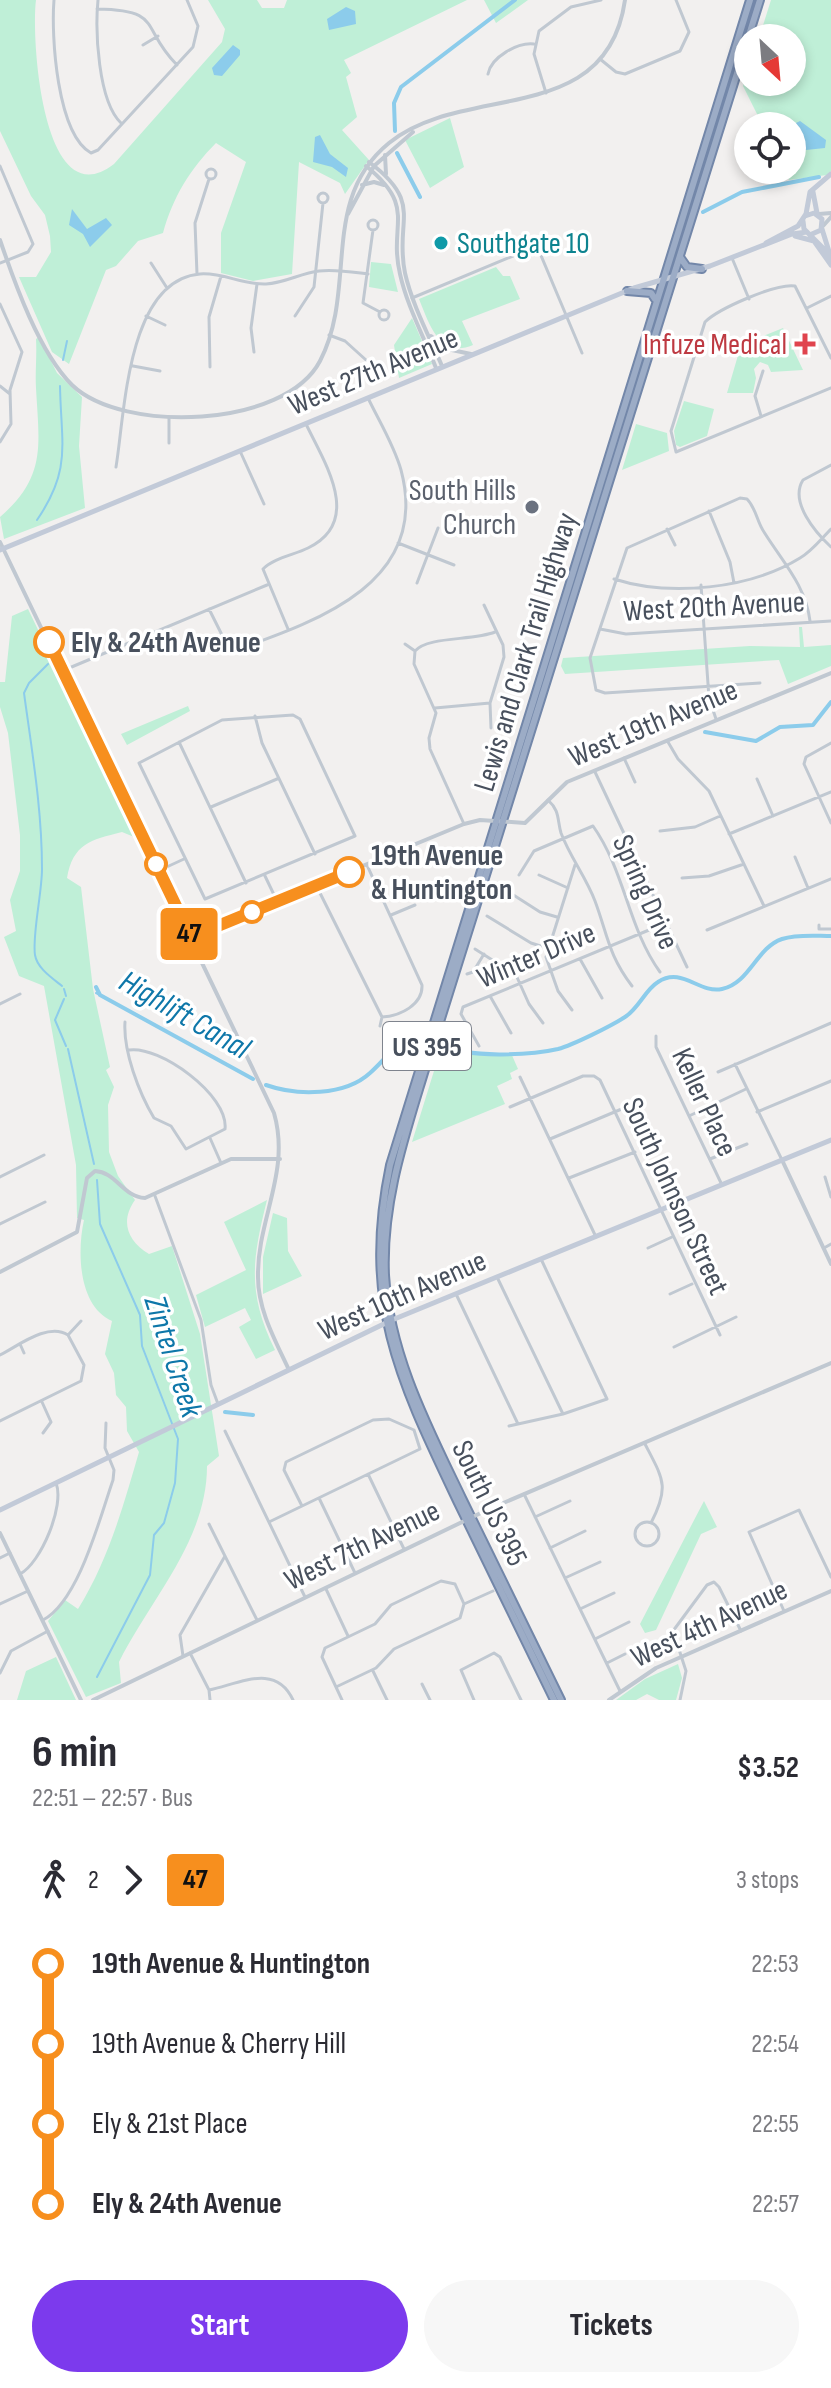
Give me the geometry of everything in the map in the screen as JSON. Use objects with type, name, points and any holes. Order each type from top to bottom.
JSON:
[{"type":"highway","name":"Lewis and Clark Trail Highway","points":[[499,822],[661,280],[750,0]]},
{"type":"highway","name":"Lewis and Clark Trail Highway","points":[[389,1322],[380,1249],[390,1165],[760,0]]},
{"type":"highway","points":[[680,257],[688,268],[702,269]]},
{"type":"highway","points":[[627,291],[655,296],[648,327]]},
{"type":"highway","name":"South US 395","points":[[389,1322],[410,1386],[554,1700]]},
{"type":"highway","name":"South US 395","points":[[469,1519],[561,1700]]},
{"type":"main road","points":[[830,256],[809,233],[804,218],[810,192],[831,174]]},
{"type":"main road","points":[[820,182],[812,197],[830,256]]},
{"type":"main road","name":"West 27th Avenue","points":[[769,243],[804,218],[818,214]]},
{"type":"main road","name":"West 27th Avenue","points":[[1,547],[627,291],[702,269],[792,234],[809,233],[823,227]]},
{"type":"main road","points":[[769,243],[793,236],[809,238],[821,248],[831,265]]},
{"type":"main road","name":"West 10th Avenue","points":[[0,1510],[389,1322],[831,1140]]},
{"type":"street","points":[[54,0],[57,71],[71,127],[78,142],[93,153],[193,47],[199,30],[187,0]]},
{"type":"street","points":[[98,0],[100,65],[111,109],[123,124]]},
{"type":"street","points":[[546,93],[534,44],[543,26],[566,10],[601,0]]},
{"type":"street","points":[[0,240],[53,361],[66,378],[96,402],[125,413],[169,418],[215,417],[264,402],[313,371],[329,335],[342,271],[348,200],[370,166],[397,137],[457,113],[546,93],[571,82],[600,59],[615,36],[625,0],[618,0]]},
{"type":"street","points":[[600,59],[616,72],[625,74],[675,55],[688,40],[689,27],[676,0]]},
{"type":"street","points":[[97,9],[138,13],[177,65]]},
{"type":"street","points":[[143,45],[158,36]]},
{"type":"street","points":[[488,74],[491,65],[513,48],[534,44]]},
{"type":"street","points":[[347,216],[370,166],[415,130]]},
{"type":"street","points":[[386,153],[383,165],[402,200],[403,261],[411,298],[439,367]]},
{"type":"street","points":[[0,166],[17,211],[32,239],[32,248],[0,263]]},
{"type":"street","points":[[370,166],[387,176]]},
{"type":"street","points":[[370,166],[389,188],[403,226]]},
{"type":"street","points":[[197,274],[195,223],[209,179]]},
{"type":"street","points":[[360,187],[374,182],[389,188]]},
{"type":"street","points":[[295,316],[313,289],[323,203]]},
{"type":"street","points":[[818,214],[831,215],[823,227]]},
{"type":"street","points":[[373,230],[364,305],[380,312]]},
{"type":"street","points":[[411,298],[537,246],[582,353]]},
{"type":"street","points":[[732,257],[749,299]]},
{"type":"street","points":[[151,263],[167,288]]},
{"type":"street","points":[[116,467],[133,366],[146,316],[167,288],[197,274],[257,284],[281,282],[317,271],[368,274]]},
{"type":"street","points":[[210,367],[209,317],[221,276]]},
{"type":"street","points":[[254,352],[251,328],[257,284]]},
{"type":"street","points":[[831,358],[792,285],[715,313],[705,322],[671,431],[676,452],[831,388]]},
{"type":"street","points":[[807,308],[831,296]]},
{"type":"street","points":[[411,298],[428,332],[439,367]]},
{"type":"street","points":[[0,304],[22,352],[10,394],[11,421],[0,442]]},
{"type":"street","points":[[146,316],[165,325]]},
{"type":"street","points":[[428,332],[444,347],[471,354]]},
{"type":"street","points":[[329,335],[349,343],[366,360]]},
{"type":"street","points":[[133,366],[160,371]]},
{"type":"street","points":[[313,371],[319,377]]},
{"type":"street","points":[[762,417],[755,396],[763,371]]},
{"type":"street","points":[[0,386],[10,394]]},
{"type":"street","points":[[209,609],[231,649],[334,610],[361,593],[383,571],[398,543],[405,515],[403,481],[396,455],[368,398]]},
{"type":"street","points":[[169,418],[169,443]]},
{"type":"street","points":[[288,629],[267,585],[263,569],[316,543],[333,524],[338,498],[334,482],[306,424]]},
{"type":"street","points":[[240,451],[264,504]]},
{"type":"street","points":[[831,465],[800,483],[809,525],[831,547]]},
{"type":"street","points":[[760,683],[599,692],[590,667],[614,579],[627,548],[709,511],[747,499],[806,598],[810,621]]},
{"type":"street","points":[[709,511],[730,562],[734,583]]},
{"type":"street","points":[[417,583],[438,528]]},
{"type":"street","points":[[667,529],[675,545]]},
{"type":"street","points":[[614,579],[636,584],[734,583],[787,565],[803,556],[831,529]]},
{"type":"street","points":[[398,543],[454,565]]},
{"type":"street","points":[[1,547],[270,1103],[278,1130],[280,1159],[261,1245],[258,1278],[267,1322],[289,1370]]},
{"type":"street","points":[[62,671],[267,585]]},
{"type":"street","points":[[701,585],[708,687],[716,721]]},
{"type":"street","points":[[484,605],[504,657],[490,703],[491,728]]},
{"type":"street","name":"West 20th Avenue","points":[[599,628],[622,634],[831,621]]},
{"type":"street","points":[[464,824],[430,749],[435,708],[414,664],[415,651],[425,643],[477,639],[496,631]]},
{"type":"street","points":[[405,644],[415,651]]},
{"type":"street","name":"West 19th Avenue","points":[[191,937],[464,824],[525,823],[560,786],[831,673]]},
{"type":"street","points":[[435,708],[490,703]]},
{"type":"street","points":[[289,714],[300,719],[355,831],[354,838],[205,899],[139,763],[222,720],[255,716],[289,714]]},
{"type":"street","points":[[255,716],[260,739],[315,854]]},
{"type":"street","points":[[667,740],[705,785],[764,906]]},
{"type":"street","points":[[179,741],[246,883]]},
{"type":"street","points":[[831,743],[804,761],[831,823]]},
{"type":"street","points":[[624,758],[635,782]]},
{"type":"street","points":[[594,770],[687,967]]},
{"type":"street","points":[[211,807],[279,778]]},
{"type":"street","points":[[757,779],[773,816]]},
{"type":"street","points":[[729,834],[831,792]]},
{"type":"street","points":[[547,799],[557,809],[563,837],[596,903],[609,946],[632,986]]},
{"type":"street","points":[[660,831],[695,827],[720,816]]},
{"type":"street","name":"Spring Drive","points":[[519,875],[534,851],[588,826],[596,828],[624,886],[639,934],[660,972]]},
{"type":"street","points":[[795,857],[808,888]]},
{"type":"street","points":[[158,871],[185,858]]},
{"type":"street","points":[[572,1010],[558,991],[546,961],[576,863]]},
{"type":"street","points":[[682,878],[709,876],[744,864]]},
{"type":"street","points":[[367,865],[423,990],[418,1001],[382,1017]]},
{"type":"street","points":[[265,875],[277,901]]},
{"type":"street","points":[[539,875],[568,888]]},
{"type":"street","points":[[707,930],[831,879]]},
{"type":"street","points":[[316,885],[382,1017],[380,1026]]},
{"type":"street","points":[[504,889],[540,912],[558,918]]},
{"type":"street","points":[[391,915],[415,905]]},
{"type":"street","points":[[487,916],[531,943],[548,949]]},
{"type":"street","name":"Winter Drive","points":[[479,1046],[460,1012],[463,1007],[666,923]]},
{"type":"street","points":[[819,925],[819,929],[831,929]]},
{"type":"street","points":[[475,949],[516,975],[543,1023]]},
{"type":"street","points":[[467,974],[473,972],[484,954]]},
{"type":"street","points":[[580,959],[602,998]]},
{"type":"street","points":[[0,1004],[20,994]]},
{"type":"street","points":[[490,996],[511,1033]]},
{"type":"street","points":[[125,1022],[129,1050],[152,1116],[173,1129],[184,1148],[210,1138],[226,1127],[215,1097],[205,1085],[144,1049],[129,1050]]},
{"type":"street","points":[[718,1072],[831,1023]]},
{"type":"street","name":"Keller Place","points":[[656,1036],[656,1047],[722,1185]]},
{"type":"street","points":[[735,1064],[831,1264]]},
{"type":"street","name":"South Johnson Street","points":[[530,1098],[583,1076],[594,1076],[600,1080],[720,1335]]},
{"type":"street","points":[[520,1077],[596,1237]]},
{"type":"street","points":[[757,1112],[831,1081]]},
{"type":"street","points":[[689,1116],[746,1089]]},
{"type":"street","points":[[510,1107],[530,1098]]},
{"type":"street","points":[[550,1139],[636,1103]]},
{"type":"street","points":[[210,1138],[221,1163]]},
{"type":"street","points":[[710,1159],[747,1144]]},
{"type":"street","points":[[569,1178],[635,1152]]},
{"type":"street","points":[[0,1177],[44,1155]]},
{"type":"street","points":[[0,1272],[77,1232],[87,1178],[95,1171],[107,1174],[137,1198],[155,1196],[221,1163],[238,1158],[280,1159]]},
{"type":"street","points":[[825,1177],[831,1197]]},
{"type":"street","points":[[155,1196],[201,1320],[211,1385],[218,1404]]},
{"type":"street","points":[[0,1224],[45,1202]]},
{"type":"street","points":[[648,1248],[672,1237]]},
{"type":"street","points":[[824,1248],[831,1244]]},
{"type":"street","points":[[509,1426],[563,1414],[607,1399],[541,1259]]},
{"type":"street","points":[[497,1276],[563,1414]]},
{"type":"street","points":[[670,1294],[694,1283]]},
{"type":"street","points":[[456,1293],[518,1424]]},
{"type":"street","points":[[674,1347],[736,1317]]},
{"type":"street","points":[[68,1335],[81,1321]]},
{"type":"street","points":[[0,1355],[53,1330],[68,1335],[84,1365],[81,1381],[0,1421]]},
{"type":"street","points":[[20,1344],[24,1353]]},
{"type":"street","name":"West 7th Avenue","points":[[93,1700],[469,1519],[831,1363]]},
{"type":"street","points":[[41,1401],[51,1422],[43,1433]]},
{"type":"street","points":[[269,1522],[420,1449],[409,1426],[379,1419],[284,1465],[302,1506]]},
{"type":"street","points":[[43,1620],[64,1597],[84,1562],[113,1480],[105,1448],[106,1423]]},
{"type":"street","points":[[225,1431],[305,1597]]},
{"type":"street","points":[[645,1444],[664,1485],[662,1500],[651,1523],[636,1528],[636,1540],[642,1545],[650,1546],[658,1539],[658,1531],[651,1523]]},
{"type":"street","points":[[368,1474],[404,1549]]},
{"type":"street","points":[[20,1574],[32,1566],[44,1544],[60,1498],[56,1483]]},
{"type":"street","points":[[524,1494],[620,1691]]},
{"type":"street","points":[[319,1498],[355,1573]]},
{"type":"street","points":[[535,1517],[570,1501]]},
{"type":"street","points":[[784,1611],[749,1532],[799,1510],[831,1577]]},
{"type":"street","points":[[209,1524],[257,1620]]},
{"type":"street","points":[[550,1548],[585,1531]]},
{"type":"street","points":[[0,1533],[81,1700]]},
{"type":"street","points":[[0,1558],[10,1553]]},
{"type":"street","points":[[183,1656],[180,1635],[225,1556]]},
{"type":"street","points":[[565,1578],[600,1562]]},
{"type":"street","points":[[336,1687],[373,1670],[391,1651],[460,1618],[464,1604],[455,1584],[443,1580],[391,1605],[375,1624],[321,1652],[336,1687],[342,1700]]},
{"type":"street","points":[[680,1700],[686,1676],[673,1638],[675,1628],[707,1585],[714,1582],[741,1631]]},
{"type":"street","points":[[325,1588],[348,1636]]},
{"type":"street","points":[[0,1604],[28,1591]]},
{"type":"street","points":[[464,1604],[493,1591]]},
{"type":"street","name":"West 4th Avenue","points":[[609,1700],[681,1657],[831,1591]]},
{"type":"street","points":[[580,1609],[614,1593]]},
{"type":"street","points":[[595,1639],[629,1622]]},
{"type":"street","points":[[0,1672],[11,1651],[48,1631]]},
{"type":"street","points":[[190,1653],[209,1690],[210,1700]]},
{"type":"street","points":[[474,1700],[461,1670],[496,1653],[521,1700]]},
{"type":"street","points":[[607,1663],[625,1654]]},
{"type":"street","points":[[373,1670],[387,1700]]},
{"type":"street","points":[[209,1690],[264,1678],[277,1679],[286,1685],[293,1700]]},
{"type":"street","points":[[422,1684],[430,1700]]},
{"type":"green space","points":[[0,0],[36,0],[36,49],[46,116],[56,146],[71,167],[90,175],[114,164],[222,42],[225,29],[208,0],[257,0],[262,8],[284,8],[287,0],[467,0],[344,60],[351,73],[346,77],[357,117],[342,130],[369,160],[345,194],[340,183],[299,162],[292,274],[253,281],[221,273],[221,233],[246,162],[216,143],[184,184],[163,233],[138,241],[116,266],[106,270],[69,364],[52,352],[19,277],[36,277],[51,252],[50,236],[45,215],[31,196],[0,131]]},
{"type":"green space","points":[[484,0],[528,0],[496,23]]},
{"type":"green space","points":[[771,0],[831,0],[831,171],[827,175],[806,178],[806,112],[756,112],[748,96],[806,96],[806,24],[763,24]]},
{"type":"green space","points":[[450,118],[464,167],[430,188],[405,140]]},
{"type":"green space","points":[[371,262],[391,264],[398,292],[369,287]]},
{"type":"green space","points":[[496,267],[503,276],[510,276],[520,299],[462,321],[473,345],[461,348],[444,343],[432,328],[419,299]]},
{"type":"green space","points":[[412,318],[432,364],[399,378],[394,345]]},
{"type":"green space","points":[[783,328],[803,370],[771,372],[768,365],[760,362],[754,369],[753,393],[727,393],[741,345]]},
{"type":"green space","points":[[39,337],[57,373],[82,397],[79,446],[85,508],[4,539],[0,517],[26,488],[37,458],[36,339]]},
{"type":"green space","points":[[684,401],[714,409],[707,436],[680,447],[676,445],[674,431]]},
{"type":"green space","points":[[636,424],[667,433],[669,451],[622,470]]},
{"type":"green space","points":[[28,609],[139,839],[122,832],[92,841],[74,858],[67,878],[81,887],[93,989],[110,1067],[106,1070],[114,1087],[108,1105],[109,1152],[118,1176],[135,1200],[128,1215],[128,1230],[135,1243],[149,1254],[172,1246],[200,1334],[219,1456],[207,1466],[205,1493],[188,1544],[119,1662],[121,1683],[86,1697],[48,1621],[65,1600],[78,1609],[89,1591],[114,1533],[139,1452],[127,1431],[126,1407],[116,1395],[114,1373],[105,1354],[112,1321],[101,1314],[86,1291],[81,1262],[84,1220],[77,1218],[76,1165],[44,986],[19,976],[4,937],[16,931],[10,900],[20,871],[20,835],[8,733],[0,707],[0,682],[5,682],[12,616]]},
{"type":"green space","points":[[799,627],[802,627],[804,647],[831,645],[831,666],[788,684],[779,660],[565,674],[561,666],[563,658],[750,646],[800,647]]},
{"type":"green space","points":[[188,706],[190,711],[127,745],[121,734]]},
{"type":"green space","points":[[442,1045],[462,1055],[511,1053],[518,1069],[510,1073],[512,1079],[497,1086],[505,1104],[412,1142]]},
{"type":"green space","points":[[267,1200],[258,1241],[255,1276],[260,1311],[275,1350],[256,1359],[239,1327],[251,1320],[245,1308],[205,1327],[196,1295],[246,1270],[224,1222]]},
{"type":"green space","points":[[273,1213],[287,1218],[288,1251],[302,1276],[263,1294],[263,1257]]},
{"type":"green space","points":[[704,1501],[717,1527],[701,1534],[656,1630],[645,1633],[640,1624]]},
{"type":"green space","points":[[56,1657],[76,1700],[17,1700],[26,1671]]},
{"type":"green space","points":[[678,1664],[682,1678],[676,1700],[659,1700],[647,1694],[636,1700],[616,1700],[645,1679]]},
{"type":"water","points":[[346,7],[355,11],[356,24],[329,30],[327,19]]},
{"type":"water","points":[[233,45],[240,50],[240,55],[222,76],[214,75],[212,68]]},
{"type":"water","points":[[806,125],[826,140],[825,148],[806,150]]},
{"type":"water","points":[[320,135],[330,154],[348,168],[346,177],[332,167],[313,162],[315,137]]},
{"type":"water","points":[[72,209],[87,229],[106,218],[112,225],[90,247],[83,234],[69,225]]},
{"type":"waterway","points":[[395,131],[394,103],[401,87],[515,0]]},
{"type":"waterway","points":[[397,153],[420,197]]},
{"type":"waterway","points":[[703,212],[742,192],[819,177]]},
{"type":"waterway","name":"Zintel Creek","points":[[63,360],[67,341]]},
{"type":"waterway","name":"Zintel Creek","points":[[37,520],[56,486],[60,470],[60,386]]},
{"type":"waterway","name":"Zintel Creek","points":[[48,664],[29,683],[24,693],[42,847],[42,879],[34,947],[39,964],[62,986]]},
{"type":"waterway","points":[[705,732],[756,741],[780,727],[813,725],[831,702]]},
{"type":"waterway","name":"Highlift Canal","points":[[444,1044],[482,1054],[558,1049],[625,1017],[653,985],[667,978],[675,977],[706,988],[722,989],[740,980],[773,943],[800,936],[831,936]]},
{"type":"waterway","name":"Highlift Canal","points":[[96,987],[100,995],[253,1079]]},
{"type":"waterway","name":"Zintel Creek","points":[[64,989],[66,996]]},
{"type":"waterway","name":"Highlift Canal","points":[[96,993],[100,995]]},
{"type":"waterway","name":"Zintel Creek","points":[[64,999],[55,1020],[66,1046]]},
{"type":"waterway","name":"Highlift Canal","points":[[266,1085],[306,1092],[348,1086],[370,1073],[399,1045],[420,1035]]},
{"type":"waterway","name":"Zintel Creek","points":[[68,1049],[94,1164]]},
{"type":"waterway","name":"Zintel Creek","points":[[97,1180],[100,1224],[140,1315],[142,1346],[178,1439],[175,1483],[164,1523],[154,1535],[150,1575],[97,1677]]},
{"type":"waterway","points":[[225,1412],[253,1415]]},
{"type":"bus line","name":"47","points":[[49,642],[191,937],[349,872]]},
{"type":"place","name":"Southgate 10","points":[[441,243]]},
{"type":"place","name":"Infuze Medical","points":[[805,344]]},
{"type":"place","name":"South Hills Church","points":[[532,507]]},
{"type":"place","name":"Ely & 24th Avenue","points":[[49,642]]},
{"type":"place","name":"19th Avenue & Huntington","points":[[349,872]]}]
